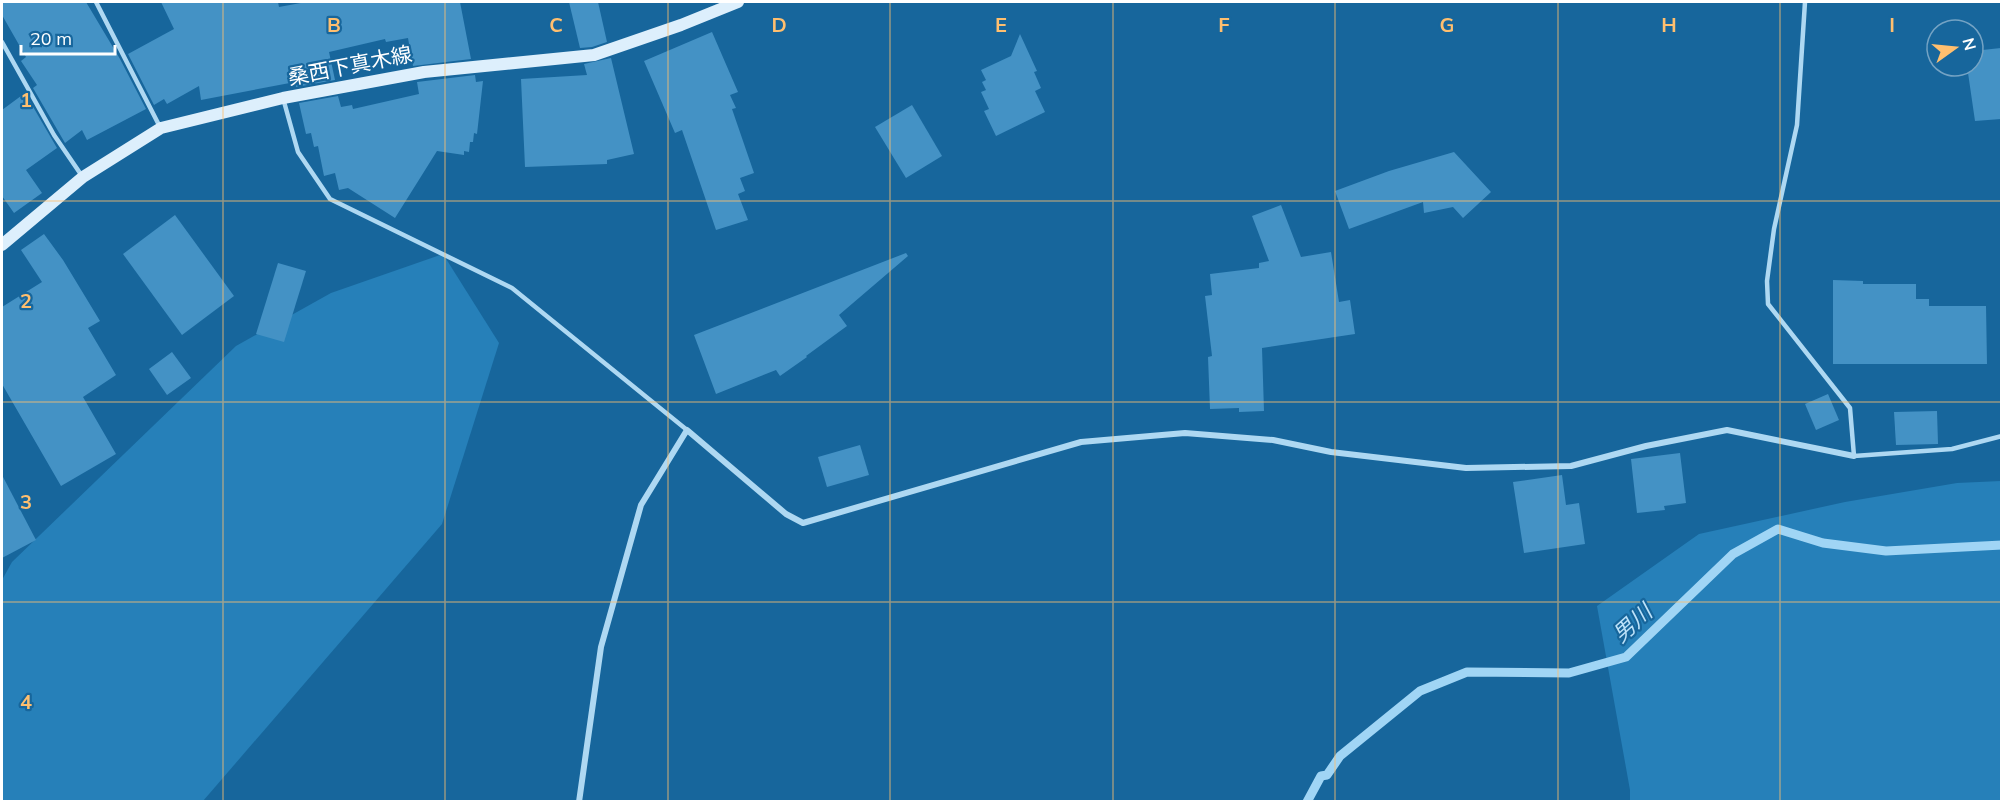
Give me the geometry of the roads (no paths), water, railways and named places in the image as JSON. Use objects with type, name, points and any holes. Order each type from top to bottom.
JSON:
[{"type":"main road","name":"桑西下真木線","points":[[2,245],[83,177],[161,128],[284,98],[424,72],[594,55],[681,26],[738,2]]},
{"type":"street","points":[[579,801],[602,647],[641,505],[687,430],[786,514],[803,523],[1081,442],[1185,433],[1273,440],[1331,452],[1466,468],[1570,466],[1646,446],[1727,430],[1854,456]]},
{"type":"lane","points":[[96,2],[161,128]]},
{"type":"lane","points":[[1805,2],[1797,125],[1774,230],[1767,281],[1768,304],[1851,408],[1854,456],[1952,449],[2001,436]]},
{"type":"lane","points":[[2,42],[54,135],[83,177]]},
{"type":"lane","points":[[284,98],[298,152],[330,200],[512,288],[687,430]]},
{"type":"waterway","name":"男川","points":[[1307,802],[1321,776],[1327,775],[1340,756],[1420,691],[1467,672],[1569,673],[1626,657],[1733,554],[1778,529],[1823,543],[1886,551],[2002,545]]}]
